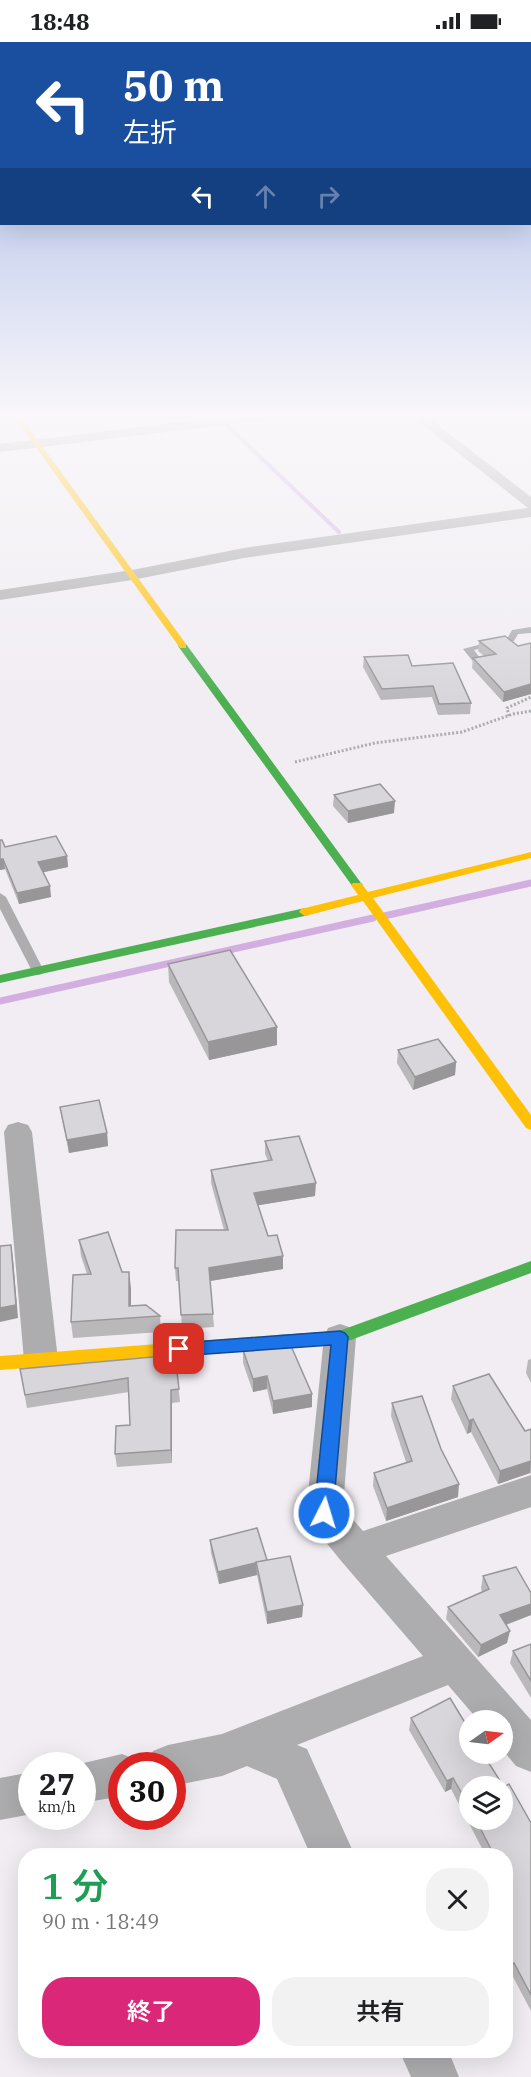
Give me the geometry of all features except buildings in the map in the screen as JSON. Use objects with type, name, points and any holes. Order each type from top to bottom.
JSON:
[{"type":"street","points":[[84,509],[531,1125]]},
{"type":"street","points":[[0,595],[132,575],[244,553],[531,512]]},
{"type":"street","points":[[0,979],[369,903],[468,869],[531,855]]},
{"type":"street","points":[[18,1132],[41,1360]]},
{"type":"street","points":[[0,1363],[340,1337],[531,1267]]},
{"type":"street","points":[[340,1337],[324,1513],[531,1751]]},
{"type":"street","points":[[355,1550],[531,1491]]},
{"type":"street","points":[[186,1762],[222,1755],[454,1663]]},
{"type":"street","points":[[247,1745],[292,1764],[329,1848]]},
{"type":"street","points":[[0,1799],[18,1795]]},
{"type":"street","points":[[427,2058],[435,2077]]},
{"type":"lane","points":[[478,662],[468,649],[511,639],[515,632],[531,630]]},
{"type":"lane","points":[[0,897],[38,970]]},
{"type":"path","points":[[508,716],[507,708],[531,697]]},
{"type":"path","points":[[271,768],[375,743],[462,732],[508,716],[531,711]]},
{"type":"waterway","points":[[315,509],[339,532]]},
{"type":"waterway","points":[[384,916],[531,883]]},
{"type":"waterway","points":[[0,1001],[373,918]]},
{"type":"traffic: fast","points":[[183,646],[357,885]]},
{"type":"traffic: fast","points":[[0,979],[305,912]]},
{"type":"traffic: fast","points":[[277,1342],[340,1337],[531,1267]]},
{"type":"traffic: slow","points":[[84,509],[183,646]]},
{"type":"traffic: slow","points":[[305,912],[531,855]]},
{"type":"traffic: slow","points":[[357,885],[531,1125]]},
{"type":"traffic: slow","points":[[0,1363],[277,1342]]},
{"type":"route","points":[[179,1349],[340,1337],[324,1513]]}]
